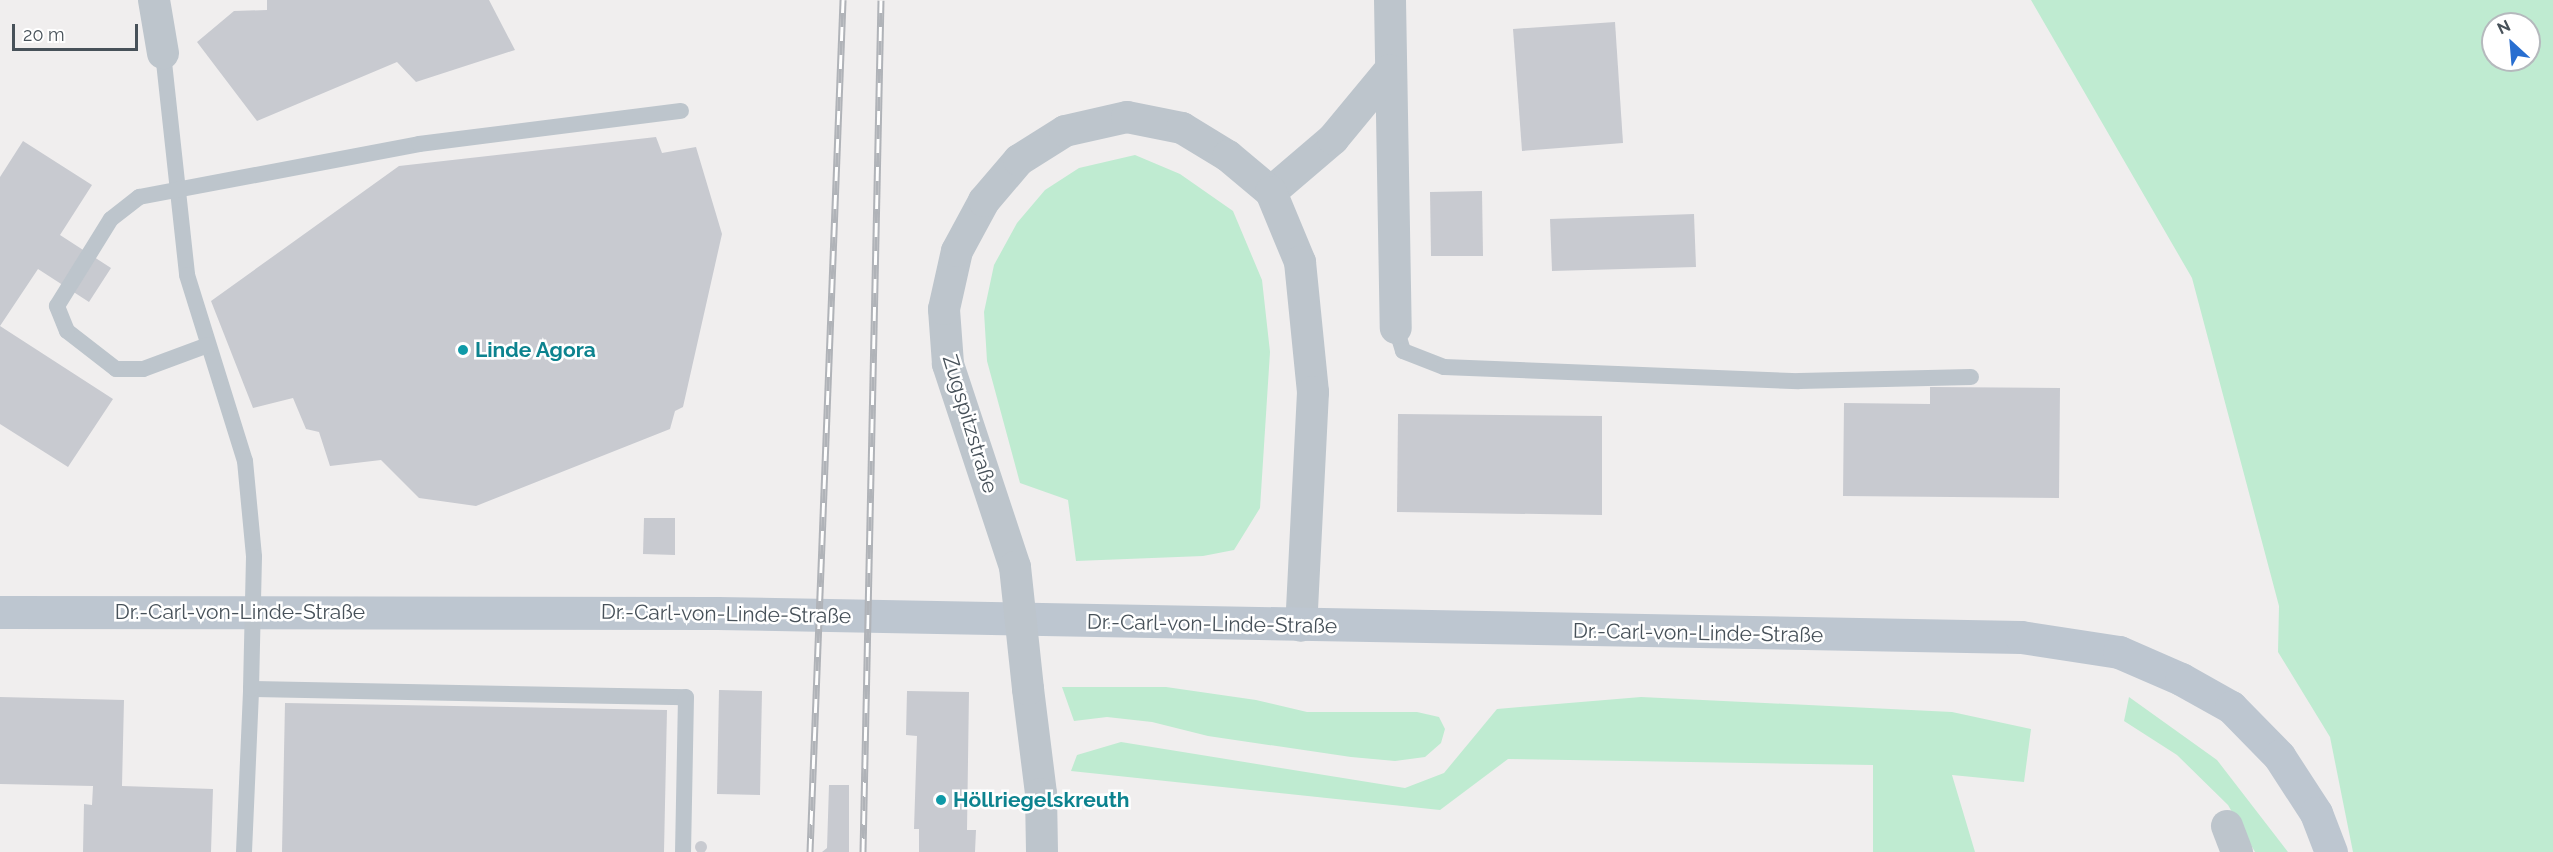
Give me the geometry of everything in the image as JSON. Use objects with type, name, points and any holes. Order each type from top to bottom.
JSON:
[{"type":"main road","name":"Dr.-Carl-von-Linde-Straße","points":[[0,612],[717,613],[1301,626],[2021,637],[2119,652],[2181,679],[2230,707],[2279,756],[2316,813],[2331,852]]},
{"type":"street","points":[[154,0],[163,53]]},
{"type":"street","points":[[1390,0],[1396,328]]},
{"type":"street","points":[[1271,192],[1333,139],[1390,70]]},
{"type":"street","name":"Zugspitzstraße","points":[[1042,852],[1041,794],[1015,567],[948,364],[944,309],[957,251],[984,201],[1019,160],[1065,131],[1127,117],[1182,128],[1228,156],[1271,192],[1300,262],[1313,392],[1301,626]]},
{"type":"lane","points":[[163,53],[176,193],[187,275],[245,460],[254,556],[244,852]]},
{"type":"lane","points":[[208,345],[143,369],[116,369],[67,331],[57,306],[111,219],[139,197],[176,193],[419,144],[681,111]]},
{"type":"lane","points":[[1396,328],[1403,351],[1443,367],[1799,381],[1971,377]]},
{"type":"lane","points":[[250,689],[686,697],[682,852]]},
{"type":"green space","points":[[2031,0],[2553,0],[2553,852],[2353,852],[2330,737],[2278,652],[2279,606],[2192,278]]},
{"type":"green space","points":[[1135,155],[1180,174],[1233,211],[1262,280],[1270,352],[1260,508],[1234,550],[1203,556],[1076,561],[1068,500],[1020,483],[987,361],[984,312],[994,265],[1017,223],[1045,190],[1079,168]]},
{"type":"green space","points":[[1062,687],[1166,687],[1256,700],[1307,712],[1417,712],[1439,717],[1445,729],[1441,743],[1425,757],[1395,761],[1351,757],[1208,736],[1152,722],[1107,717],[1074,721]]},
{"type":"green space","points":[[1641,697],[1952,712],[2031,729],[2024,782],[1952,775],[1975,852],[1873,852],[1873,765],[1508,759],[1440,810],[1071,771],[1077,755],[1121,742],[1405,788],[1444,773],[1497,709]]},
{"type":"green space","points":[[2129,697],[2217,760],[2288,852],[2255,852],[2228,805],[2177,755],[2124,721]]},
{"type":"building","points":[[267,0],[489,0],[515,50],[416,82],[397,62],[257,121],[197,42],[234,11],[267,10]]},
{"type":"building","points":[[1615,22],[1623,143],[1522,151],[1513,29]]},
{"type":"building","name":"Linde Agora","points":[[656,137],[662,153],[696,147],[722,234],[683,407],[675,411],[670,429],[476,506],[419,498],[381,460],[330,466],[319,432],[306,429],[293,398],[253,408],[211,301],[399,166]]},
{"type":"building","points":[[23,141],[92,185],[60,235],[111,268],[89,302],[38,269],[0,326],[0,177]]},
{"type":"building","points":[[1482,191],[1483,256],[1431,256],[1430,192]]},
{"type":"building","points":[[1694,214],[1696,267],[1552,271],[1550,219]]},
{"type":"building","points":[[0,326],[113,399],[68,467],[0,424]]},
{"type":"building","points":[[1930,387],[2060,388],[2059,498],[1843,496],[1844,403],[1930,404]]},
{"type":"building","points":[[1398,414],[1602,416],[1602,515],[1397,512]]},
{"type":"building","points":[[644,518],[675,518],[675,555],[643,554]]},
{"type":"building","points":[[719,690],[762,691],[760,795],[717,794]]},
{"type":"building","points":[[907,691],[969,692],[967,830],[976,830],[975,852],[919,852],[919,829],[914,829],[917,736],[906,735]]},
{"type":"building","points":[[0,697],[124,700],[122,786],[213,789],[211,852],[83,852],[84,804],[92,805],[93,786],[0,784]]},
{"type":"building","points":[[285,703],[667,710],[664,852],[282,852]]},
{"type":"building","points":[[829,785],[849,785],[849,852],[822,852],[827,848]]},
{"type":"building","points":[[703,841],[706,842],[706,852],[699,853],[696,852],[695,845],[696,842]]},
{"type":"railway","points":[[810,852],[843,0]]},
{"type":"railway","points":[[863,852],[881,0]]},
{"type":"place","name":"Linde Agora","points":[[463,350]]},
{"type":"place","name":"Höllriegelskreuth","points":[[941,800]]}]
